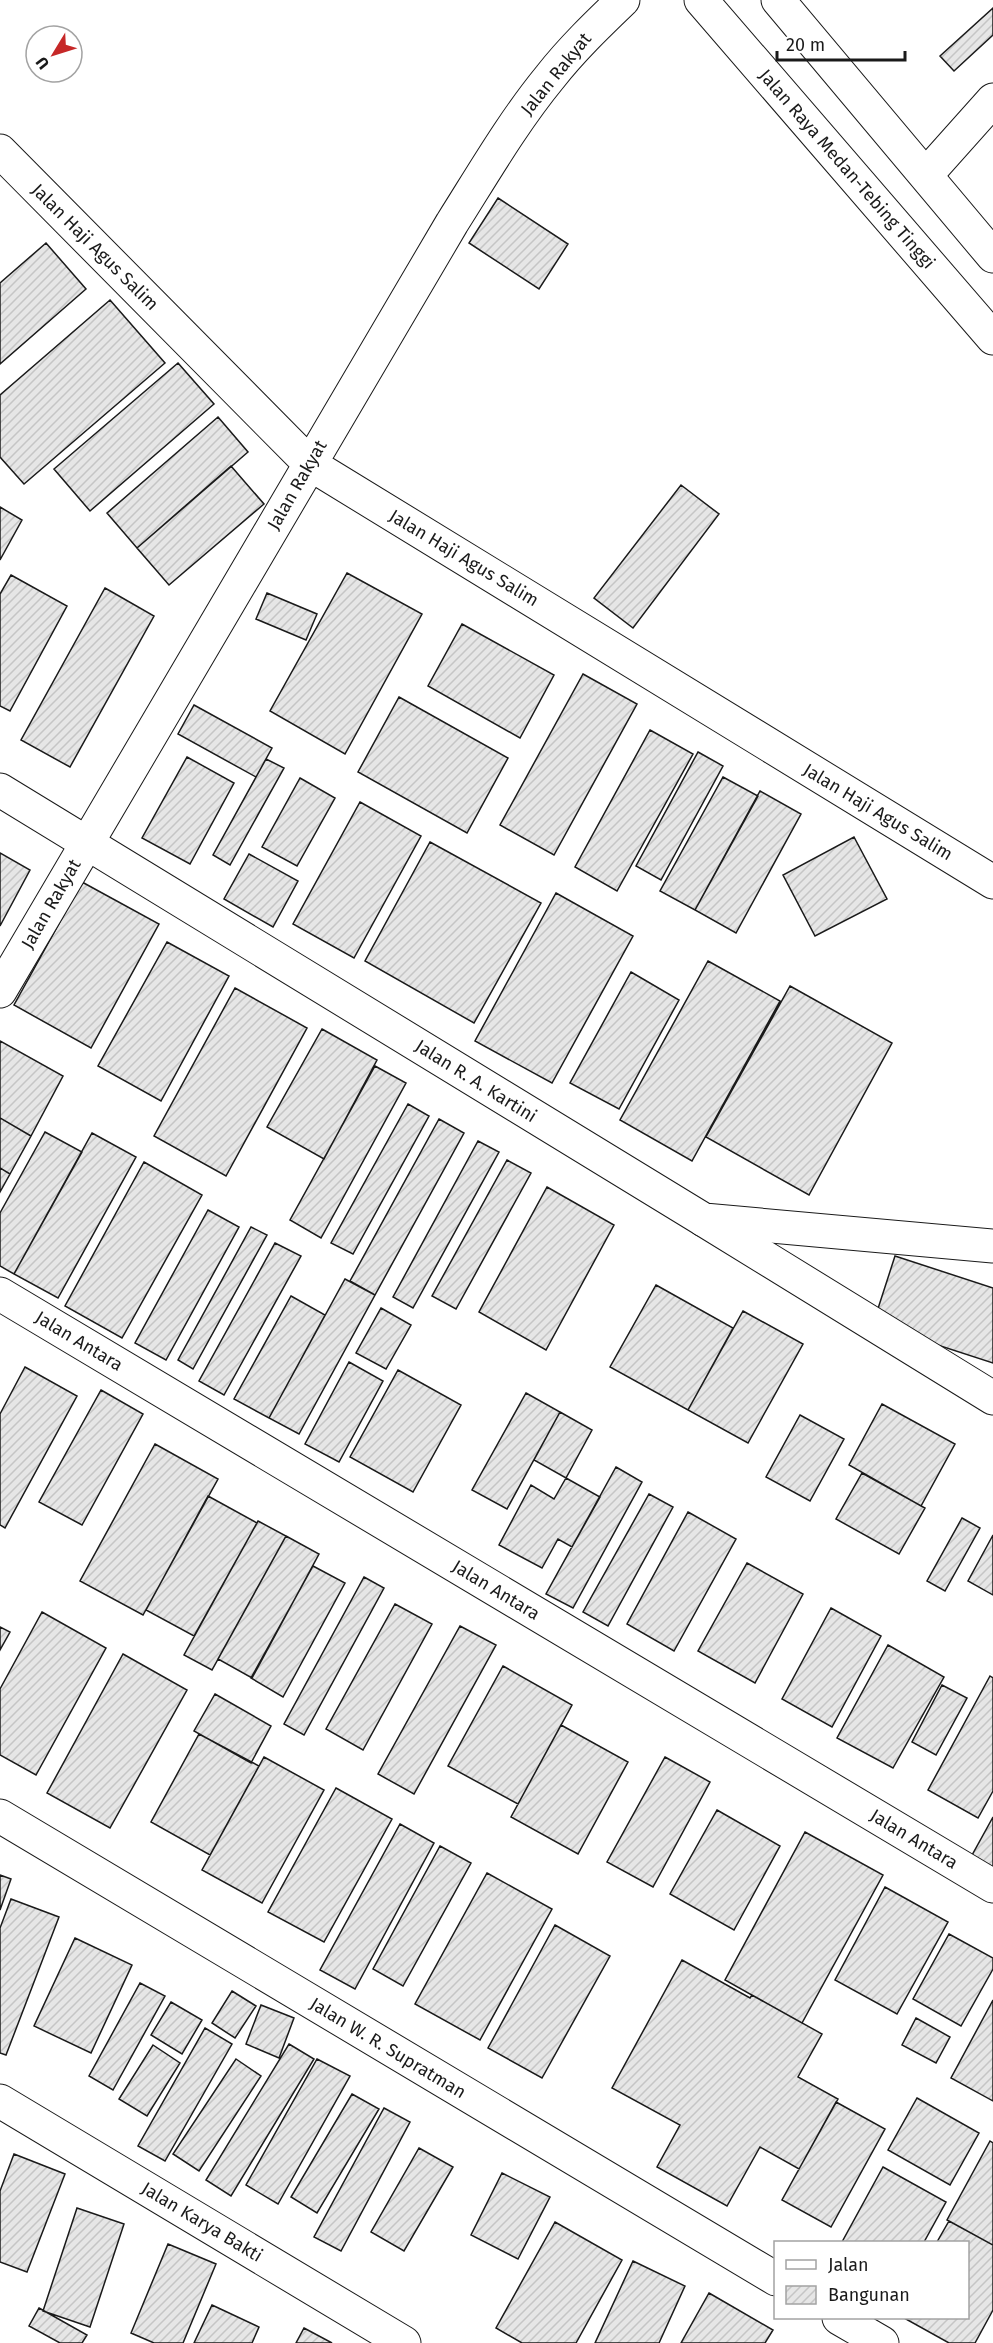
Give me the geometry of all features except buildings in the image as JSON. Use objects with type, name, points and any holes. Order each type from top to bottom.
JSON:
[{"type":"main road","name":"Jalan Rakyat","points":[[0,991],[452,223],[511,131],[549,78],[586,36],[623,0]]},
{"type":"main road","name":"Jalan Raya Medan-Tebing Tinggi","points":[[701,0],[993,338]]},
{"type":"main road","points":[[778,0],[993,256]]},
{"type":"main road","points":[[926,176],[993,100]]},
{"type":"main road","name":"Jalan Haji Agus Salim","points":[[0,151],[310,464],[993,882]]},
{"type":"main road","name":"Jalan R. A. Kartini","points":[[0,790],[704,1220],[993,1246]]},
{"type":"main road","points":[[704,1220],[993,1398]]},
{"type":"main road","name":"Jalan Antara","points":[[0,1294],[993,1886]]},
{"type":"main road","name":"Jalan W. R. Supratman","points":[[0,1816],[774,2278]]},
{"type":"main road","name":"Jalan Karya Bakti","points":[[0,2101],[404,2343]]},
{"type":"main road","points":[[841,2319],[882,2343]]}]
